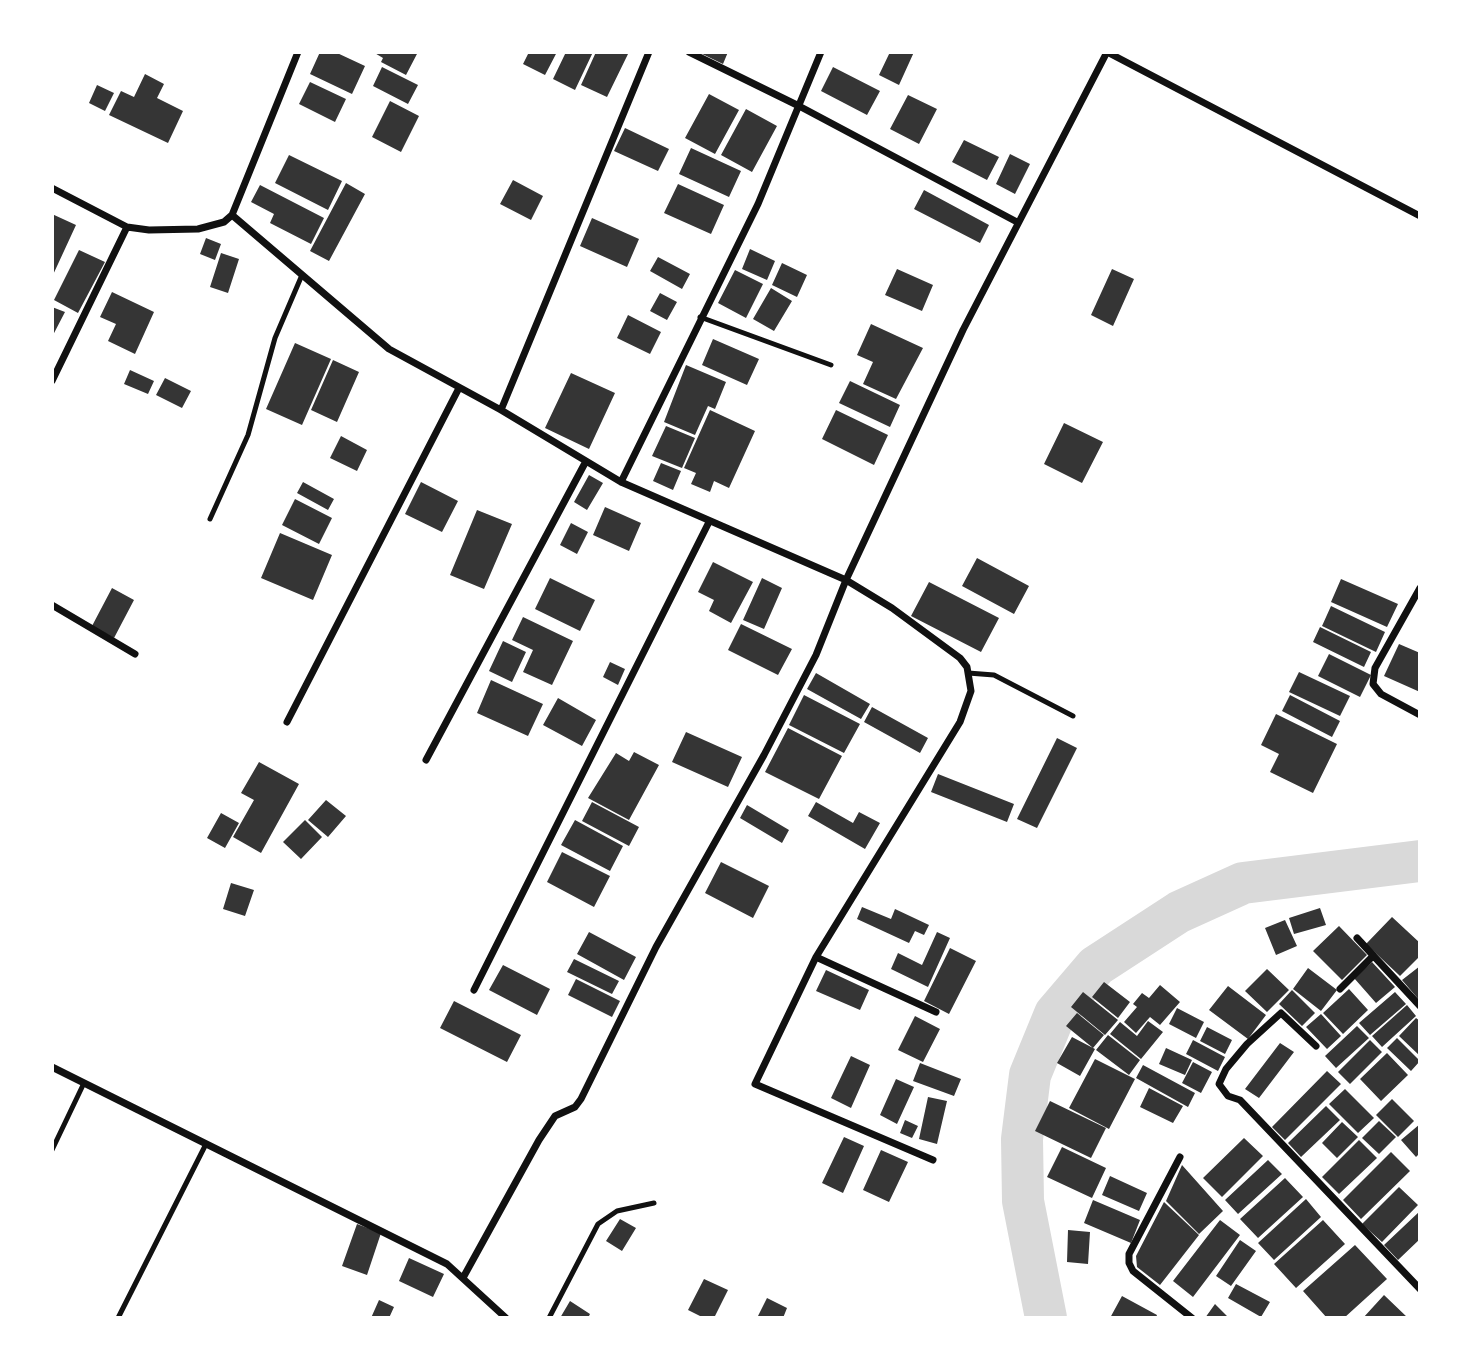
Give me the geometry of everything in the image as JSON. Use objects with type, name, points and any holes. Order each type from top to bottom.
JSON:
[{"type":"street","points":[[52,188],[127,227],[149,230],[198,229],[216,225],[232,215],[298,52]]},
{"type":"street","points":[[500,410],[649,52]]},
{"type":"street","points":[[689,52],[799,106],[1017,222]]},
{"type":"street","points":[[621,482],[758,204],[821,52]]},
{"type":"street","points":[[464,1276],[555,1116],[575,1107],[581,1099],[656,947],[816,655],[846,580],[1017,222],[1107,52],[1419,216]]},
{"type":"street","points":[[232,215],[389,349],[500,410],[584,463],[621,482],[846,580],[892,608],[960,658],[968,673],[971,691],[960,722],[816,957],[755,1084],[933,1160]]},
{"type":"street","points":[[52,381],[127,227]]},
{"type":"street","points":[[287,722],[459,387]]},
{"type":"street","points":[[426,760],[584,463]]},
{"type":"street","points":[[474,990],[709,522]]},
{"type":"street","points":[[1419,589],[1376,668],[1373,684],[1381,694],[1419,715]]},
{"type":"street","points":[[52,605],[135,654]]},
{"type":"street","points":[[1357,938],[1419,1006]]},
{"type":"street","points":[[1340,989],[1373,956]]},
{"type":"street","points":[[816,957],[936,1012]]},
{"type":"street","points":[[1316,1046],[1281,1013],[1247,1044],[1226,1069],[1219,1084],[1228,1096],[1240,1100],[1419,1289]]},
{"type":"street","points":[[52,1067],[447,1264],[464,1276],[505,1317]]},
{"type":"street","points":[[1180,1157],[1129,1254],[1129,1263],[1133,1271],[1192,1318]]},
{"type":"lane","points":[[210,519],[248,435],[275,338],[302,275]]},
{"type":"lane","points":[[700,317],[831,365]]},
{"type":"lane","points":[[968,673],[994,675],[1073,716]]},
{"type":"lane","points":[[52,1150],[84,1083]]},
{"type":"lane","points":[[118,1318],[206,1144]]},
{"type":"lane","points":[[549,1318],[598,1224],[617,1211],[654,1203]]},
{"type":"building","points":[[320,52],[335,52],[365,66],[352,94],[310,74]]},
{"type":"building","points":[[373,52],[418,52],[406,75],[381,62],[383,58]]},
{"type":"building","points":[[529,52],[557,52],[545,75],[523,64]]},
{"type":"building","points":[[566,52],[593,52],[575,90],[553,79]]},
{"type":"building","points":[[596,52],[628,54],[607,97],[581,85]]},
{"type":"building","points":[[698,52],[728,52],[723,64]]},
{"type":"building","points":[[890,52],[914,52],[899,85],[879,75]]},
{"type":"building","points":[[382,67],[418,85],[408,104],[373,86]]},
{"type":"building","points":[[833,67],[880,91],[867,115],[821,91]]},
{"type":"building","points":[[145,74],[164,84],[157,98],[183,111],[168,143],[109,115],[121,91],[134,97]]},
{"type":"building","points":[[310,82],[346,99],[335,122],[299,104]]},
{"type":"building","points":[[97,85],[114,93],[105,111],[89,103]]},
{"type":"building","points":[[709,94],[739,110],[715,154],[685,138]]},
{"type":"building","points":[[908,95],[937,109],[919,144],[890,129]]},
{"type":"building","points":[[390,101],[419,116],[401,152],[372,137]]},
{"type":"building","points":[[746,109],[777,126],[752,172],[721,155]]},
{"type":"building","points":[[625,128],[669,149],[658,171],[614,151]]},
{"type":"building","points":[[964,140],[999,157],[987,180],[952,162]]},
{"type":"building","points":[[691,148],[741,171],[729,197],[679,174]]},
{"type":"building","points":[[1010,154],[1030,164],[1015,194],[996,184]]},
{"type":"building","points":[[289,155],[342,181],[328,210],[275,183]]},
{"type":"building","points":[[513,180],[543,196],[531,220],[500,204]]},
{"type":"building","points":[[346,183],[365,194],[329,261],[310,251]]},
{"type":"building","points":[[678,184],[724,205],[711,234],[664,213]]},
{"type":"building","points":[[260,185],[324,218],[311,244],[270,223],[274,214],[251,202]]},
{"type":"building","points":[[924,190],[989,225],[980,243],[914,209]]},
{"type":"building","points":[[52,214],[76,225],[52,277]]},
{"type":"building","points":[[592,218],[639,239],[627,267],[580,246]]},
{"type":"building","points":[[206,238],[221,244],[215,260],[200,254]]},
{"type":"building","points":[[750,249],[775,261],[767,280],[742,269]]},
{"type":"building","points":[[79,250],[105,262],[78,313],[54,300]]},
{"type":"building","points":[[221,253],[239,259],[228,293],[210,287]]},
{"type":"building","points":[[658,257],[690,274],[682,289],[650,271]]},
{"type":"building","points":[[782,263],[807,275],[797,297],[772,285]]},
{"type":"building","points":[[897,269],[933,285],[922,311],[885,295]]},
{"type":"building","points":[[1112,269],[1134,279],[1113,326],[1091,315]]},
{"type":"building","points":[[735,270],[763,284],[746,318],[718,303]]},
{"type":"building","points":[[771,288],[792,301],[774,331],[753,319]]},
{"type":"building","points":[[112,292],[154,312],[135,354],[108,341],[116,324],[100,317]]},
{"type":"building","points":[[660,293],[677,302],[667,320],[650,311]]},
{"type":"building","points":[[52,307],[65,312],[52,337]]},
{"type":"building","points":[[628,315],[661,332],[650,354],[617,338]]},
{"type":"building","points":[[871,324],[923,348],[896,399],[863,384],[873,362],[857,355]]},
{"type":"building","points":[[713,339],[759,359],[747,385],[702,365]]},
{"type":"building","points":[[295,343],[331,359],[302,425],[266,409]]},
{"type":"building","points":[[333,360],[359,372],[337,422],[311,410]]},
{"type":"building","points":[[686,365],[726,382],[715,409],[708,406],[695,435],[664,422]]},
{"type":"building","points":[[130,370],[154,381],[148,394],[124,384]]},
{"type":"building","points":[[571,373],[615,393],[589,449],[545,428]]},
{"type":"building","points":[[165,378],[191,391],[182,408],[156,395]]},
{"type":"building","points":[[850,381],[900,405],[890,427],[839,403]]},
{"type":"building","points":[[710,410],[755,431],[729,488],[714,481],[710,492],[691,484],[696,473],[684,468]]},
{"type":"building","points":[[836,410],[888,435],[874,465],[822,439]]},
{"type":"building","points":[[1064,423],[1103,442],[1082,483],[1044,464]]},
{"type":"building","points":[[666,426],[695,438],[682,468],[652,456]]},
{"type":"building","points":[[341,436],[367,450],[357,471],[330,458]]},
{"type":"building","points":[[661,463],[681,471],[673,490],[653,481]]},
{"type":"building","points":[[589,475],[603,483],[587,510],[574,502]]},
{"type":"building","points":[[303,482],[334,499],[328,510],[297,493]]},
{"type":"building","points":[[421,482],[458,501],[442,532],[405,514]]},
{"type":"building","points":[[295,499],[332,518],[319,544],[282,525]]},
{"type":"building","points":[[605,507],[641,523],[629,551],[593,535]]},
{"type":"building","points":[[477,510],[512,524],[484,589],[450,575]]},
{"type":"building","points":[[571,523],[588,532],[577,554],[560,545]]},
{"type":"building","points":[[280,533],[332,555],[313,600],[261,578]]},
{"type":"building","points":[[977,558],[1029,586],[1014,614],[962,586]]},
{"type":"building","points":[[713,562],[753,582],[731,623],[709,611],[714,600],[698,592]]},
{"type":"building","points":[[550,578],[595,600],[580,631],[535,609]]},
{"type":"building","points":[[762,578],[782,588],[764,629],[743,620]]},
{"type":"building","points":[[1341,579],[1398,604],[1387,627],[1331,602]]},
{"type":"building","points":[[929,582],[999,618],[981,652],[911,616]]},
{"type":"building","points":[[112,588],[134,600],[114,638],[92,626]]},
{"type":"building","points":[[1331,606],[1385,632],[1376,652],[1322,626]]},
{"type":"building","points":[[523,617],[573,641],[552,685],[523,672],[533,650],[512,640]]},
{"type":"building","points":[[741,624],[792,649],[778,675],[728,650]]},
{"type":"building","points":[[1320,627],[1371,652],[1364,667],[1313,642]]},
{"type":"building","points":[[503,641],[526,652],[512,682],[489,671]]},
{"type":"building","points":[[1399,644],[1420,653],[1420,692],[1384,676]]},
{"type":"building","points":[[1329,654],[1371,675],[1360,697],[1318,676]]},
{"type":"building","points":[[610,662],[625,669],[618,685],[603,677]]},
{"type":"building","points":[[1299,672],[1350,696],[1340,716],[1289,692]]},
{"type":"building","points":[[816,673],[870,704],[861,719],[807,689]]},
{"type":"building","points":[[491,680],[543,704],[528,736],[477,713]]},
{"type":"building","points":[[804,695],[860,724],[844,753],[789,725]]},
{"type":"building","points":[[1290,695],[1340,721],[1332,737],[1282,711]]},
{"type":"building","points":[[558,698],[596,720],[582,746],[543,725]]},
{"type":"building","points":[[872,707],[928,738],[920,753],[864,722]]},
{"type":"building","points":[[1276,714],[1337,744],[1313,793],[1270,772],[1279,754],[1261,745]]},
{"type":"building","points":[[788,728],[842,756],[819,799],[765,772]]},
{"type":"building","points":[[686,732],[742,757],[728,787],[672,762]]},
{"type":"building","points":[[1057,738],[1077,748],[1037,828],[1017,819]]},
{"type":"building","points":[[634,752],[659,765],[629,820],[588,798],[616,753],[629,761]]},
{"type":"building","points":[[259,762],[299,784],[261,853],[233,837],[254,800],[241,793]]},
{"type":"building","points":[[938,774],[1014,804],[1007,822],[931,792]]},
{"type":"building","points":[[326,800],[346,816],[328,837],[308,820]]},
{"type":"building","points":[[592,802],[639,827],[629,846],[582,821]]},
{"type":"building","points":[[816,802],[853,823],[859,812],[880,823],[865,849],[808,816]]},
{"type":"building","points":[[747,805],[789,830],[782,843],[740,818]]},
{"type":"building","points":[[221,813],[239,823],[225,848],[207,838]]},
{"type":"building","points":[[305,820],[322,837],[301,859],[283,842]]},
{"type":"building","points":[[575,820],[623,846],[610,871],[561,845]]},
{"type":"building","points":[[562,852],[610,876],[594,907],[547,882]]},
{"type":"building","points":[[721,862],[769,886],[753,918],[705,893]]},
{"type":"building","points":[[231,883],[254,890],[245,916],[223,909]]},
{"type":"building","points":[[862,907],[891,919],[895,909],[929,925],[924,935],[915,931],[909,943],[857,919]]},
{"type":"building","points":[[1320,908],[1326,925],[1294,934],[1289,918]]},
{"type":"building","points":[[1392,917],[1420,943],[1420,956],[1400,976],[1366,944]]},
{"type":"building","points":[[1285,920],[1297,946],[1276,955],[1265,928]]},
{"type":"building","points":[[1339,926],[1367,955],[1342,980],[1313,951]]},
{"type":"building","points":[[589,932],[636,957],[624,980],[577,954]]},
{"type":"building","points":[[937,932],[950,938],[928,987],[891,969],[898,953],[922,965]]},
{"type":"building","points":[[950,948],[976,961],[949,1014],[924,1001]]},
{"type":"building","points":[[574,959],[619,981],[612,994],[567,972]]},
{"type":"building","points":[[1372,962],[1395,987],[1376,1003],[1354,978]]},
{"type":"building","points":[[503,965],[550,989],[537,1015],[489,990]]},
{"type":"building","points":[[1420,966],[1420,1001],[1402,980]]},
{"type":"building","points":[[1308,968],[1337,990],[1321,1011],[1293,989]]},
{"type":"building","points":[[1267,969],[1289,990],[1267,1012],[1245,991]]},
{"type":"building","points":[[826,970],[869,990],[860,1010],[816,991]]},
{"type":"building","points":[[576,979],[620,1001],[612,1017],[568,995]]},
{"type":"building","points":[[1104,982],[1130,1002],[1118,1018],[1092,997]]},
{"type":"building","points":[[1160,985],[1180,1002],[1160,1025],[1150,1017],[1136,1033],[1124,1022],[1137,1007],[1133,1004],[1142,993],[1149,998]]},
{"type":"building","points":[[1228,986],[1266,1015],[1248,1039],[1209,1010]]},
{"type":"building","points":[[1349,989],[1368,1010],[1343,1034],[1323,1013]]},
{"type":"building","points":[[1292,990],[1315,1013],[1302,1026],[1279,1004]]},
{"type":"building","points":[[1083,992],[1118,1020],[1105,1035],[1071,1007]]},
{"type":"building","points":[[1395,992],[1406,1004],[1370,1035],[1359,1023]]},
{"type":"building","points":[[454,1001],[521,1035],[507,1062],[440,1028]]},
{"type":"building","points":[[1407,1005],[1416,1016],[1382,1047],[1372,1036]]},
{"type":"building","points":[[1177,1008],[1204,1022],[1196,1038],[1169,1024]]},
{"type":"building","points":[[1077,1013],[1104,1035],[1093,1048],[1066,1026]]},
{"type":"building","points":[[1321,1014],[1341,1036],[1327,1049],[1306,1027]]},
{"type":"building","points":[[915,1016],[940,1029],[923,1062],[898,1050]]},
{"type":"building","points":[[1416,1018],[1420,1021],[1420,1056],[1399,1036]]},
{"type":"building","points":[[1148,1021],[1163,1032],[1141,1059],[1110,1034],[1120,1022],[1137,1036]]},
{"type":"building","points":[[1357,1026],[1369,1038],[1336,1068],[1325,1056]]},
{"type":"building","points":[[1207,1027],[1232,1040],[1225,1054],[1200,1041]]},
{"type":"building","points":[[1108,1035],[1140,1060],[1129,1075],[1096,1050]]},
{"type":"building","points":[[1072,1037],[1095,1049],[1080,1076],[1057,1063]]},
{"type":"building","points":[[1397,1038],[1420,1061],[1411,1071],[1387,1048]]},
{"type":"building","points":[[1193,1040],[1225,1057],[1218,1071],[1186,1054]]},
{"type":"building","points":[[1370,1040],[1382,1052],[1350,1084],[1338,1072]]},
{"type":"building","points":[[1280,1043],[1294,1052],[1259,1098],[1245,1089]]},
{"type":"building","points":[[1166,1048],[1192,1060],[1185,1075],[1159,1064]]},
{"type":"building","points":[[1387,1053],[1408,1075],[1381,1101],[1360,1079]]},
{"type":"building","points":[[851,1056],[870,1065],[851,1108],[831,1098]]},
{"type":"building","points":[[1095,1059],[1135,1079],[1109,1129],[1069,1108]]},
{"type":"building","points":[[1193,1062],[1212,1072],[1201,1093],[1182,1083]]},
{"type":"building","points":[[920,1063],[961,1079],[954,1096],[913,1081]]},
{"type":"building","points":[[1143,1065],[1195,1093],[1188,1107],[1136,1078]]},
{"type":"building","points":[[1327,1071],[1341,1084],[1285,1140],[1272,1127]]},
{"type":"building","points":[[896,1079],[914,1087],[897,1124],[880,1115]]},
{"type":"building","points":[[1149,1088],[1183,1106],[1173,1123],[1140,1107]]},
{"type":"building","points":[[1345,1089],[1374,1118],[1358,1133],[1329,1104]]},
{"type":"building","points":[[928,1097],[947,1101],[937,1144],[919,1139]]},
{"type":"building","points":[[1392,1099],[1414,1121],[1398,1137],[1376,1115]]},
{"type":"building","points":[[1050,1101],[1106,1128],[1091,1158],[1035,1131]]},
{"type":"building","points":[[1326,1106],[1340,1120],[1301,1157],[1288,1143]]},
{"type":"building","points":[[905,1120],[918,1126],[912,1138],[900,1133]]},
{"type":"building","points":[[1379,1121],[1396,1137],[1379,1154],[1362,1138]]},
{"type":"building","points":[[1342,1122],[1358,1137],[1337,1158],[1322,1143]]},
{"type":"building","points":[[1420,1124],[1420,1153],[1416,1157],[1401,1140]]},
{"type":"building","points":[[844,1137],[864,1146],[843,1193],[822,1183]]},
{"type":"building","points":[[1244,1138],[1263,1156],[1222,1197],[1203,1178]]},
{"type":"building","points":[[1359,1140],[1377,1158],[1339,1194],[1322,1177]]},
{"type":"building","points":[[1062,1147],[1106,1168],[1092,1198],[1047,1177]]},
{"type":"building","points":[[881,1150],[908,1162],[889,1202],[863,1190]]},
{"type":"building","points":[[1391,1152],[1410,1171],[1361,1219],[1343,1200]]},
{"type":"building","points":[[1268,1160],[1282,1174],[1238,1214],[1225,1200]]},
{"type":"building","points":[[1182,1165],[1223,1211],[1199,1234],[1166,1201]]},
{"type":"building","points":[[1110,1176],[1147,1193],[1139,1211],[1102,1195]]},
{"type":"building","points":[[1285,1178],[1303,1197],[1258,1238],[1240,1219]]},
{"type":"building","points":[[1399,1187],[1418,1205],[1382,1242],[1362,1224]]},
{"type":"building","points":[[1306,1199],[1321,1217],[1274,1260],[1258,1243]]},
{"type":"building","points":[[1093,1200],[1140,1220],[1131,1243],[1084,1223]]},
{"type":"building","points":[[1164,1202],[1199,1235],[1160,1285],[1137,1267],[1136,1256]]},
{"type":"building","points":[[1420,1211],[1420,1239],[1398,1260],[1384,1245]]},
{"type":"building","points":[[620,1219],[636,1228],[622,1251],[606,1241]]},
{"type":"building","points":[[1220,1220],[1240,1235],[1193,1297],[1173,1281]]},
{"type":"building","points":[[1323,1220],[1345,1244],[1296,1288],[1274,1264]]},
{"type":"building","points":[[357,1224],[381,1233],[367,1275],[342,1266]]},
{"type":"building","points":[[1068,1230],[1090,1232],[1088,1264],[1067,1262]]},
{"type":"building","points":[[1240,1240],[1256,1251],[1231,1286],[1216,1276]]},
{"type":"building","points":[[1355,1245],[1387,1279],[1344,1318],[1327,1318],[1303,1291]]},
{"type":"building","points":[[409,1258],[444,1274],[433,1297],[399,1281]]},
{"type":"building","points":[[704,1279],[728,1290],[714,1318],[704,1318],[688,1310]]},
{"type":"building","points":[[1236,1284],[1270,1302],[1261,1317],[1228,1298]]},
{"type":"building","points":[[1384,1295],[1408,1318],[1363,1318]]},
{"type":"building","points":[[1122,1296],[1157,1315],[1156,1318],[1110,1318]]},
{"type":"building","points":[[767,1298],[787,1308],[783,1318],[757,1318]]},
{"type":"building","points":[[379,1300],[394,1307],[389,1318],[371,1318]]},
{"type":"building","points":[[570,1301],[590,1314],[588,1318],[560,1318]]},
{"type":"building","points":[[1215,1304],[1229,1318],[1205,1318]]},
{"type":"waterway","points":[[1046,1318],[1023,1201],[1022,1139],[1030,1075],[1055,1014],[1096,966],[1179,912],[1243,883],[1420,861]]}]
